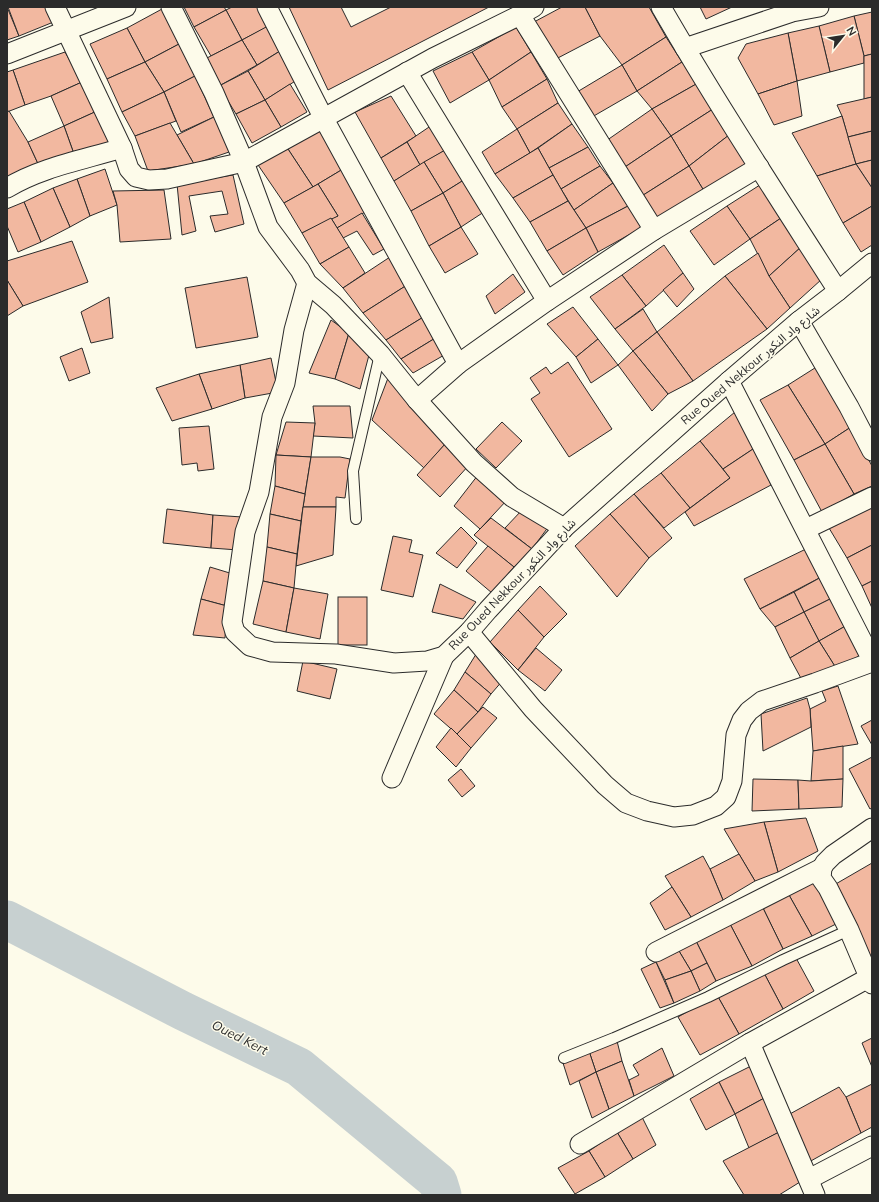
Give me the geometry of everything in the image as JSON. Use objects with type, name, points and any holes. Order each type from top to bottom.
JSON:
[{"type":"street","points":[[56,7],[122,148],[129,169],[136,177],[149,180],[166,179],[244,162],[407,72],[527,11],[654,230]]},
{"type":"street","points":[[7,54],[126,7]]},
{"type":"street","points":[[171,7],[214,93],[244,162],[268,227],[300,270],[306,283],[333,305],[380,354],[417,400],[474,463],[512,497],[564,528]]},
{"type":"street","points":[[267,7],[324,119],[458,364]]},
{"type":"street","points":[[661,7],[759,167],[838,291]]},
{"type":"street","points":[[685,48],[791,9],[819,7]]},
{"type":"street","points":[[407,72],[547,301]]},
{"type":"street","points":[[7,188],[20,180],[44,171],[122,148]]},
{"type":"street","points":[[417,400],[458,364],[547,301],[654,230],[759,167]]},
{"type":"street","name":"Rue Oued Nekkour شارع واد النکور","points":[[306,283],[294,330],[285,383],[272,417],[259,492],[245,532],[232,622],[234,632],[250,646],[272,652],[336,654],[394,663],[427,661],[444,656],[469,632],[564,528],[729,381],[799,321],[872,263]]},
{"type":"street","points":[[799,321],[849,407],[872,451]]},
{"type":"street","points":[[469,632],[533,709],[605,785],[626,804],[647,811],[674,817],[693,815],[716,806],[726,797],[732,781],[736,735],[742,720],[749,711],[762,701],[872,661],[806,529],[729,381]]},
{"type":"street","points":[[806,529],[872,497]]},
{"type":"street","points":[[392,778],[444,656]]},
{"type":"street","points":[[580,1144],[750,1043],[871,979],[849,930],[828,888],[821,878],[822,868],[825,862],[872,828]]},
{"type":"street","points":[[656,952],[822,868]]},
{"type":"street","points":[[750,1043],[812,1187],[872,1146]]},
{"type":"lane","points":[[356,519],[353,470],[380,354]]},
{"type":"lane","points":[[564,1058],[701,1000],[849,930]]},
{"type":"building","points":[[7,7],[19,36],[7,40]]},
{"type":"building","points":[[8,7],[50,7],[56,21],[19,36]]},
{"type":"building","points":[[184,7],[224,7],[226,10],[194,27]]},
{"type":"building","points":[[232,7],[261,7],[271,25],[242,40],[226,10]]},
{"type":"building","points":[[289,7],[341,7],[351,27],[391,7],[489,7],[328,90]]},
{"type":"building","points":[[562,7],[585,7],[600,36],[554,60],[534,22]]},
{"type":"building","points":[[585,7],[649,7],[666,37],[622,65],[600,36]]},
{"type":"building","points":[[700,7],[732,7],[706,19]]},
{"type":"building","points":[[162,9],[179,44],[145,62],[127,28]]},
{"type":"building","points":[[226,10],[242,40],[211,56],[194,27]]},
{"type":"building","points":[[872,12],[872,54],[864,56],[854,16]]},
{"type":"building","points":[[854,16],[864,56],[864,63],[830,72],[819,26]]},
{"type":"building","points":[[268,26],[280,51],[257,65],[242,40]]},
{"type":"building","points":[[819,26],[830,72],[797,81],[788,33]]},
{"type":"building","points":[[516,27],[531,52],[489,80],[472,52]]},
{"type":"building","points":[[127,28],[145,62],[107,79],[90,44]]},
{"type":"building","points":[[788,33],[797,81],[758,94],[738,58],[746,44]]},
{"type":"building","points":[[666,37],[682,62],[637,91],[622,65]]},
{"type":"building","points":[[242,40],[257,65],[219,86],[205,59]]},
{"type":"building","points":[[179,44],[195,76],[164,92],[145,62]]},
{"type":"building","points":[[280,51],[297,80],[265,100],[248,71]]},
{"type":"building","points":[[65,52],[82,82],[51,96],[25,105],[13,70]]},
{"type":"building","points":[[472,52],[489,80],[450,103],[433,71]]},
{"type":"building","points":[[531,52],[547,79],[502,107],[489,80]]},
{"type":"building","points":[[872,54],[872,97],[864,99],[864,56]]},
{"type":"building","points":[[145,62],[164,92],[122,112],[107,79]]},
{"type":"building","points":[[682,62],[698,83],[652,109],[637,91]]},
{"type":"building","points":[[622,65],[637,91],[592,117],[577,92]]},
{"type":"building","points":[[13,70],[25,105],[7,112],[7,72]]},
{"type":"building","points":[[248,71],[265,100],[236,114],[219,86]]},
{"type":"building","points":[[195,76],[214,117],[181,132],[164,92]]},
{"type":"building","points":[[547,79],[558,103],[517,129],[502,107]]},
{"type":"building","points":[[797,81],[802,116],[774,125],[758,94]]},
{"type":"building","points":[[82,82],[97,111],[64,126],[51,96]]},
{"type":"building","points":[[698,83],[713,109],[671,136],[652,109]]},
{"type":"building","points":[[290,84],[307,112],[281,127],[265,100]]},
{"type":"building","points":[[164,92],[176,121],[135,136],[122,112]]},
{"type":"building","points":[[391,96],[416,136],[381,158],[355,112]]},
{"type":"building","points":[[872,97],[872,131],[848,137],[837,105]]},
{"type":"building","points":[[265,100],[281,127],[252,143],[236,114]]},
{"type":"building","points":[[558,103],[572,124],[530,153],[517,129]]},
{"type":"building","points":[[652,109],[671,136],[622,169],[603,143]]},
{"type":"building","points":[[713,109],[729,135],[689,166],[671,136]]},
{"type":"building","points":[[9,111],[28,142],[40,168],[7,179],[7,112]]},
{"type":"building","points":[[97,111],[114,142],[74,154],[64,126]]},
{"type":"building","points":[[842,116],[856,164],[817,176],[792,133]]},
{"type":"building","points":[[214,117],[232,151],[194,164],[177,135]]},
{"type":"building","points":[[170,123],[194,164],[148,171],[135,136]]},
{"type":"building","points":[[572,124],[588,147],[549,168],[538,148]]},
{"type":"building","points":[[432,125],[447,149],[420,165],[407,142]]},
{"type":"building","points":[[64,126],[74,154],[40,168],[28,142]]},
{"type":"building","points":[[320,126],[343,169],[313,187],[286,146]]},
{"type":"building","points":[[517,129],[530,153],[495,174],[482,152]]},
{"type":"building","points":[[872,131],[872,160],[856,164],[848,137]]},
{"type":"building","points":[[729,135],[748,165],[704,191],[689,166]]},
{"type":"building","points":[[671,136],[689,166],[637,199],[622,169]]},
{"type":"building","points":[[407,142],[420,165],[394,181],[381,158]]},
{"type":"building","points":[[286,146],[313,187],[284,203],[256,162]]},
{"type":"building","points":[[588,147],[600,166],[561,189],[549,168]]},
{"type":"building","points":[[538,148],[553,175],[513,198],[495,174]]},
{"type":"building","points":[[447,149],[467,178],[443,193],[424,162]]},
{"type":"building","points":[[872,160],[872,188],[856,164]]},
{"type":"building","points":[[424,162],[443,193],[411,211],[394,181]]},
{"type":"building","points":[[856,164],[872,188],[872,206],[843,223],[817,176]]},
{"type":"building","points":[[600,166],[613,183],[574,210],[561,189]]},
{"type":"building","points":[[689,166],[704,191],[653,222],[637,199]]},
{"type":"building","points":[[105,169],[117,205],[90,216],[77,179]]},
{"type":"building","points":[[343,169],[367,211],[337,228],[331,218],[338,216],[318,184]]},
{"type":"building","points":[[233,175],[244,224],[215,232],[210,216],[228,214],[222,191],[189,196],[196,231],[182,235],[177,184]]},
{"type":"building","points":[[553,175],[568,201],[530,222],[513,198]]},
{"type":"building","points":[[467,178],[487,210],[461,227],[443,193]]},
{"type":"building","points":[[77,179],[90,216],[70,227],[53,188]]},
{"type":"building","points":[[613,183],[628,206],[586,228],[574,210]]},
{"type":"building","points":[[763,183],[784,216],[750,239],[727,206]]},
{"type":"building","points":[[318,184],[338,216],[302,233],[284,203]]},
{"type":"building","points":[[53,188],[70,227],[41,242],[24,202]]},
{"type":"building","points":[[164,190],[171,239],[120,242],[117,205],[113,191]]},
{"type":"building","points":[[443,193],[461,227],[429,246],[411,211]]},
{"type":"building","points":[[568,201],[586,228],[547,251],[530,222]]},
{"type":"building","points":[[24,202],[41,242],[18,252],[7,226],[7,209]]},
{"type":"building","points":[[628,206],[643,227],[598,252],[586,228]]},
{"type":"building","points":[[727,206],[750,239],[714,265],[690,231]]},
{"type":"building","points":[[872,206],[872,245],[861,252],[843,223]]},
{"type":"building","points":[[362,213],[384,249],[373,255],[357,231],[343,238],[337,228]]},
{"type":"building","points":[[784,216],[801,247],[769,276],[750,239]]},
{"type":"building","points":[[331,218],[349,247],[320,264],[302,233]]},
{"type":"building","points":[[461,227],[478,254],[445,273],[429,246]]},
{"type":"building","points":[[586,228],[598,252],[563,275],[547,251]]},
{"type":"building","points":[[72,241],[88,282],[23,306],[7,280],[7,261]]},
{"type":"building","points":[[664,245],[683,273],[646,306],[622,275]]},
{"type":"building","points":[[349,247],[365,273],[343,288],[320,264]]},
{"type":"building","points":[[801,247],[822,279],[790,308],[769,276]]},
{"type":"building","points":[[758,253],[769,276],[790,308],[767,329],[725,276]]},
{"type":"building","points":[[390,257],[407,285],[363,313],[343,288]]},
{"type":"building","points":[[683,273],[694,289],[677,307],[663,290]]},
{"type":"building","points":[[513,274],[525,292],[495,314],[486,296]]},
{"type":"building","points":[[622,275],[646,306],[615,329],[590,297]]},
{"type":"building","points":[[725,276],[767,329],[693,381],[657,332]]},
{"type":"building","points":[[247,277],[258,337],[196,348],[185,288]]},
{"type":"building","points":[[7,280],[23,306],[7,316]]},
{"type":"building","points":[[407,285],[425,316],[386,340],[363,313]]},
{"type":"building","points":[[109,297],[113,338],[91,343],[81,312]]},
{"type":"building","points":[[573,307],[598,339],[576,357],[547,324]]},
{"type":"building","points":[[643,309],[657,332],[633,351],[615,329]]},
{"type":"building","points":[[425,316],[437,337],[401,359],[386,340]]},
{"type":"building","points":[[331,320],[349,333],[335,379],[309,373]]},
{"type":"building","points":[[657,332],[693,381],[668,394],[633,351]]},
{"type":"building","points":[[349,333],[369,355],[360,389],[335,379]]},
{"type":"building","points":[[437,337],[446,354],[413,373],[401,359]]},
{"type":"building","points":[[598,339],[618,365],[591,383],[576,357]]},
{"type":"building","points":[[82,348],[90,373],[69,381],[60,357]]},
{"type":"building","points":[[633,351],[668,394],[652,411],[618,365]]},
{"type":"building","points":[[271,358],[278,392],[245,398],[240,365]]},
{"type":"building","points":[[568,362],[612,429],[569,457],[531,399],[540,393],[530,378],[546,367],[551,374]]},
{"type":"building","points":[[240,365],[245,398],[212,409],[199,374]]},
{"type":"building","points":[[818,366],[851,427],[825,444],[788,385]]},
{"type":"building","points":[[199,374],[212,409],[172,421],[156,388]]},
{"type":"building","points":[[388,378],[446,443],[424,468],[372,420]]},
{"type":"building","points":[[788,385],[825,444],[794,460],[760,400]]},
{"type":"building","points":[[313,406],[350,406],[353,438],[313,436],[315,423]]},
{"type":"building","points":[[735,412],[756,447],[723,469],[700,441]]},
{"type":"building","points":[[286,422],[315,423],[311,457],[276,455]]},
{"type":"building","points":[[502,422],[522,441],[496,468],[476,449]]},
{"type":"building","points":[[209,426],[214,469],[198,471],[197,463],[182,465],[179,428]]},
{"type":"building","points":[[851,427],[872,466],[872,486],[854,494],[825,444]]},
{"type":"building","points":[[700,441],[730,478],[690,508],[661,473]]},
{"type":"building","points":[[446,443],[470,464],[440,497],[417,475]]},
{"type":"building","points":[[825,444],[854,494],[822,512],[794,460]]},
{"type":"building","points":[[756,447],[771,485],[694,526],[685,512],[730,478],[723,469]]},
{"type":"building","points":[[276,455],[311,457],[305,494],[275,486]]},
{"type":"building","points":[[311,457],[340,457],[350,459],[345,498],[336,497],[336,507],[303,507]]},
{"type":"building","points":[[661,473],[690,508],[664,528],[634,494]]},
{"type":"building","points":[[478,475],[507,500],[480,529],[454,506]]},
{"type":"building","points":[[275,486],[305,494],[301,521],[270,514]]},
{"type":"building","points":[[634,494],[672,538],[649,558],[610,514]]},
{"type":"building","points":[[303,507],[336,507],[333,555],[296,566]]},
{"type":"building","points":[[872,507],[872,545],[847,558],[829,528]]},
{"type":"building","points":[[167,509],[213,515],[211,548],[163,543]]},
{"type":"building","points":[[522,510],[549,526],[532,549],[505,528]]},
{"type":"building","points":[[270,514],[301,521],[297,554],[267,547]]},
{"type":"building","points":[[610,514],[649,558],[617,597],[575,546]]},
{"type":"building","points":[[213,515],[242,517],[238,550],[211,548]]},
{"type":"building","points":[[491,518],[532,549],[514,567],[474,535]]},
{"type":"building","points":[[461,527],[477,543],[457,568],[436,553]]},
{"type":"building","points":[[393,536],[412,540],[409,552],[423,555],[413,597],[381,590]]},
{"type":"building","points":[[872,545],[872,581],[862,586],[847,558]]},
{"type":"building","points":[[488,546],[514,567],[492,593],[466,571]]},
{"type":"building","points":[[267,547],[297,554],[294,588],[263,581]]},
{"type":"building","points":[[808,548],[825,575],[760,609],[744,579]]},
{"type":"building","points":[[210,567],[233,574],[227,606],[201,599]]},
{"type":"building","points":[[825,575],[836,596],[804,612],[794,592]]},
{"type":"building","points":[[263,581],[294,588],[286,632],[253,624]]},
{"type":"building","points":[[872,581],[872,608],[862,586]]},
{"type":"building","points":[[440,584],[476,602],[463,619],[432,612]]},
{"type":"building","points":[[540,586],[567,614],[544,637],[518,610]]},
{"type":"building","points":[[294,588],[328,594],[320,639],[286,632]]},
{"type":"building","points":[[794,592],[804,612],[775,627],[760,609]]},
{"type":"building","points":[[836,596],[849,624],[819,641],[804,612]]},
{"type":"building","points":[[338,597],[367,597],[367,645],[338,645]]},
{"type":"building","points":[[201,599],[227,606],[225,638],[193,635]]},
{"type":"building","points":[[518,610],[544,637],[518,670],[490,642]]},
{"type":"building","points":[[804,612],[819,641],[790,658],[775,627]]},
{"type":"building","points":[[849,624],[863,654],[836,668],[819,641]]},
{"type":"building","points":[[819,641],[836,668],[803,682],[790,658]]},
{"type":"building","points":[[536,648],[562,670],[545,691],[518,670]]},
{"type":"building","points":[[478,651],[504,679],[491,694],[465,672]]},
{"type":"building","points":[[303,661],[337,669],[330,699],[297,691]]},
{"type":"building","points":[[465,672],[491,694],[478,712],[454,690]]},
{"type":"building","points":[[838,686],[858,744],[813,751],[810,709],[826,701],[822,691]]},
{"type":"building","points":[[454,690],[478,712],[457,734],[434,714]]},
{"type":"building","points":[[807,698],[810,709],[811,727],[763,751],[761,714]]},
{"type":"building","points":[[483,707],[497,718],[471,748],[457,734]]},
{"type":"building","points":[[872,720],[872,745],[861,726]]},
{"type":"building","points":[[451,728],[471,748],[456,767],[436,747]]},
{"type":"building","points":[[843,746],[843,779],[811,781],[813,751]]},
{"type":"building","points":[[872,757],[872,808],[870,809],[849,769]]},
{"type":"building","points":[[461,769],[475,786],[462,797],[448,780]]},
{"type":"building","points":[[753,779],[798,780],[799,809],[752,811]]},
{"type":"building","points":[[843,779],[842,807],[799,809],[798,780],[811,781]]},
{"type":"building","points":[[806,818],[818,851],[778,872],[764,822]]},
{"type":"building","points":[[764,822],[778,872],[755,881],[724,829]]},
{"type":"building","points":[[739,854],[755,881],[723,900],[710,869]]},
{"type":"building","points":[[703,856],[723,900],[691,917],[665,876]]},
{"type":"building","points":[[872,863],[872,962],[834,885]]},
{"type":"building","points":[[818,880],[840,922],[812,936],[789,895]]},
{"type":"building","points":[[672,887],[691,917],[665,930],[650,903]]},
{"type":"building","points":[[789,895],[812,936],[783,949],[763,908]]},
{"type":"building","points":[[763,908],[783,949],[752,966],[730,924]]},
{"type":"building","points":[[730,924],[752,966],[716,981],[696,941]]},
{"type":"building","points":[[696,941],[707,963],[691,971],[679,951]]},
{"type":"building","points":[[679,951],[691,971],[665,980],[656,962]]},
{"type":"building","points":[[796,958],[814,991],[783,1009],[764,973]]},
{"type":"building","points":[[656,962],[674,1003],[660,1008],[641,969]]},
{"type":"building","points":[[707,963],[716,981],[700,991],[691,971]]},
{"type":"building","points":[[691,971],[700,991],[674,1003],[665,980]]},
{"type":"building","points":[[764,973],[783,1009],[739,1034],[717,995]]},
{"type":"building","points":[[717,995],[739,1034],[700,1055],[678,1017]]},
{"type":"building","points":[[872,1038],[872,1067],[862,1043]]},
{"type":"building","points":[[617,1041],[622,1061],[596,1072],[589,1051]]},
{"type":"building","points":[[662,1048],[674,1076],[634,1096],[629,1080],[639,1075],[633,1065]]},
{"type":"building","points":[[589,1051],[596,1072],[570,1085],[563,1063]]},
{"type":"building","points":[[622,1061],[634,1096],[609,1109],[596,1072]]},
{"type":"building","points":[[753,1065],[768,1096],[735,1114],[719,1082]]},
{"type":"building","points":[[596,1072],[609,1109],[592,1118],[579,1081]]},
{"type":"building","points":[[719,1082],[735,1114],[706,1130],[690,1099]]},
{"type":"building","points":[[872,1084],[872,1127],[861,1133],[846,1097]]},
{"type":"building","points":[[839,1087],[846,1097],[861,1133],[809,1162],[788,1115]]},
{"type":"building","points":[[768,1096],[781,1131],[749,1148],[735,1114]]},
{"type":"building","points":[[642,1117],[656,1145],[633,1159],[617,1132]]},
{"type":"building","points":[[781,1131],[800,1182],[779,1195],[744,1195],[723,1161]]},
{"type":"building","points":[[617,1132],[633,1159],[605,1177],[589,1151]]},
{"type":"building","points":[[589,1151],[605,1177],[575,1194],[558,1168]]},
{"type":"waterway","name":"Oued Kert","points":[[7,920],[183,1011],[299,1067],[438,1182],[442,1195]]}]
